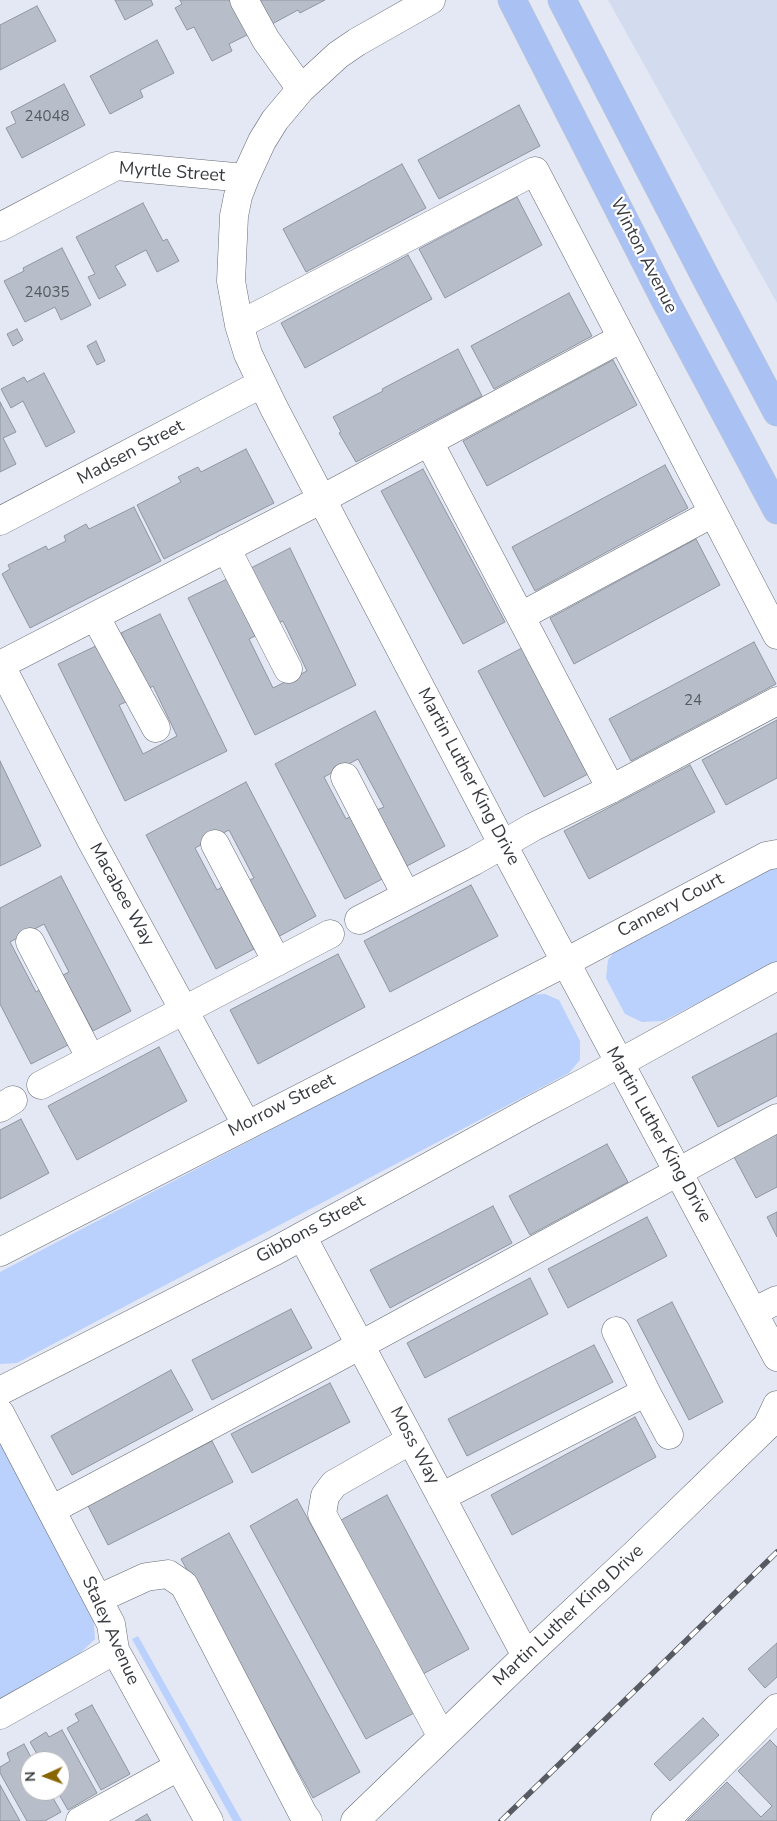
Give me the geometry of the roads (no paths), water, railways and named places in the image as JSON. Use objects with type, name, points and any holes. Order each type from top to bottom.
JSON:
[{"type":"main road","name":"Winton Avenue","points":[[512,0],[662,293],[777,510]]},
{"type":"main road","points":[[562,0],[777,412]]},
{"type":"street","points":[[244,0],[266,40],[301,89]]},
{"type":"street","name":"Myrtle Street","points":[[0,227],[116,166],[245,178],[262,141],[275,120],[301,89],[338,55],[357,42],[431,0]]},
{"type":"street","points":[[239,325],[535,171],[777,635]]},
{"type":"street","name":"Martin Luther King Drive","points":[[245,178],[234,216],[231,244],[231,281],[239,325],[248,354],[503,845],[777,1357]]},
{"type":"street","points":[[0,664],[322,499],[622,338]]},
{"type":"street","name":"Madsen Street","points":[[0,521],[262,384]]},
{"type":"street","points":[[429,442],[611,789]]},
{"type":"street","points":[[521,616],[713,513]]},
{"type":"street","points":[[226,548],[288,669]]},
{"type":"street","points":[[95,616],[156,728]]},
{"type":"street","name":"Macabee Way","points":[[0,664],[91,840],[246,1124]]},
{"type":"street","points":[[359,920],[777,702]]},
{"type":"street","points":[[346,777],[406,895]]},
{"type":"street","points":[[215,844],[277,962]]},
{"type":"street","name":"Cannery Court","points":[[566,962],[766,856],[777,854]]},
{"type":"street","points":[[41,1085],[330,934]]},
{"type":"street","points":[[30,942],[91,1059]]},
{"type":"street","name":"Morrow Street","points":[[0,1252],[246,1124],[566,962]]},
{"type":"street","points":[[619,1063],[777,976]]},
{"type":"street","name":"Gibbons Street","points":[[0,1391],[302,1236],[619,1063]]},
{"type":"street","points":[[52,1510],[777,1118]]},
{"type":"street","name":"Moss Way","points":[[302,1236],[526,1656]]},
{"type":"street","points":[[753,1312],[777,1300]]},
{"type":"street","points":[[616,1331],[669,1435]]},
{"type":"street","points":[[441,1497],[646,1392]]},
{"type":"street","name":"Martin Luther King Drive","points":[[355,1821],[767,1426],[777,1405]]},
{"type":"street","name":"Staley Avenue","points":[[0,1413],[111,1624],[115,1650],[209,1821]]},
{"type":"street","points":[[411,1440],[334,1484],[325,1496],[322,1514],[442,1737]]},
{"type":"street","points":[[98,1599],[146,1577],[168,1574],[184,1585],[308,1821]]},
{"type":"street","points":[[0,1714],[115,1650]]},
{"type":"street","points":[[665,1821],[777,1708]]},
{"type":"street","points":[[80,1821],[178,1767]]},
{"type":"railway","points":[[501,1821],[777,1552]]}]
